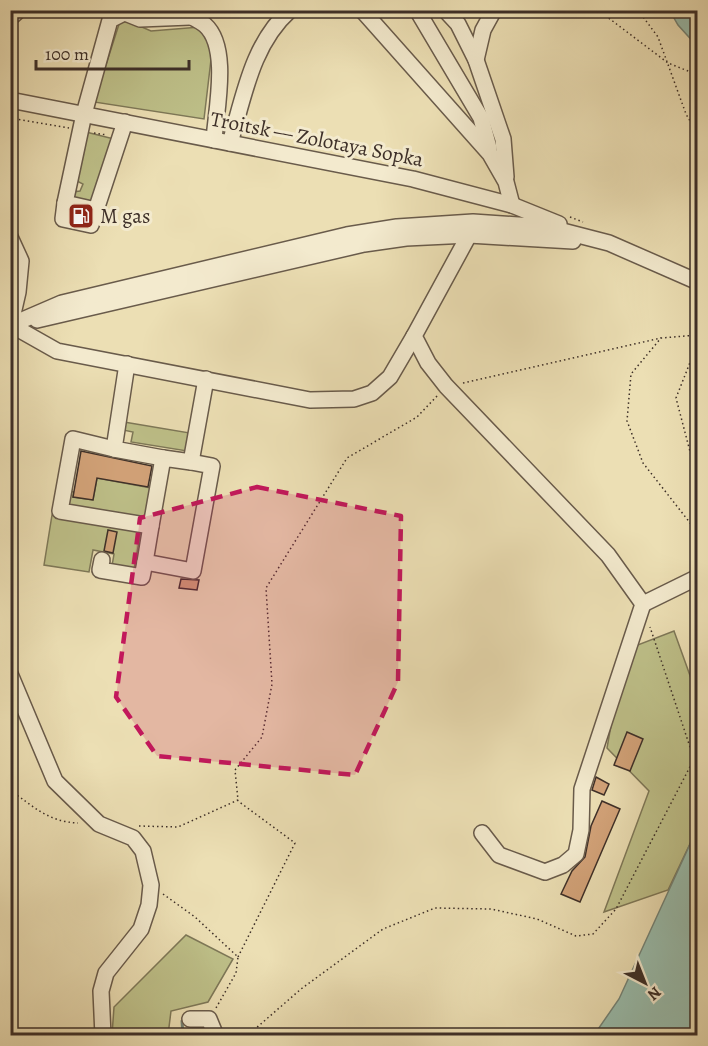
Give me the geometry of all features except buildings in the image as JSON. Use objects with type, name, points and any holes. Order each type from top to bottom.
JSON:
[{"type":"street","points":[[10,18],[19,10]]},
{"type":"street","points":[[230,143],[254,59],[277,22],[290,10]]},
{"type":"street","points":[[362,10],[490,154],[506,182]]},
{"type":"street","points":[[417,10],[481,118],[490,154]]},
{"type":"street","points":[[445,10],[458,24],[476,60],[502,139],[506,182],[512,205]]},
{"type":"street","points":[[476,60],[483,30],[494,10]]},
{"type":"street","points":[[125,122],[96,210],[65,203],[80,130],[110,20],[127,12],[140,19],[185,14],[205,25],[214,37],[220,56],[214,140]]},
{"type":"street","name":"Troitsk — Zolotaya Sopka","points":[[10,100],[413,179],[512,205],[609,243]]},
{"type":"street","points":[[11,326],[62,303],[347,234],[397,227],[473,222],[547,227],[609,243],[698,282]]},
{"type":"street","points":[[11,326],[57,351],[310,400],[354,399],[372,393],[390,377],[399,365],[469,235]]},
{"type":"street","points":[[11,326],[364,244],[406,238],[469,235],[609,243]]},
{"type":"street","points":[[10,237],[21,261],[11,326]]},
{"type":"street","points":[[414,336],[428,363],[447,386],[608,555],[643,604]]},
{"type":"street","points":[[399,365],[428,363]]},
{"type":"street","points":[[114,449],[128,364]]},
{"type":"street","points":[[191,462],[206,379]]},
{"type":"street","points":[[145,562],[194,571],[212,466],[114,449],[73,439],[60,511],[151,526]]},
{"type":"street","points":[[102,560],[100,570],[142,577],[163,458]]},
{"type":"street","points":[[482,833],[499,855],[545,872],[563,866],[576,854],[581,830],[582,789],[643,604],[698,577]]},
{"type":"street","points":[[10,674],[55,780],[99,824],[133,838],[143,851],[151,885],[149,904],[141,929],[106,973],[101,991],[103,1035]]},
{"type":"street","points":[[190,1019],[209,1019],[216,1035]]},
{"type":"path","points":[[598,10],[668,63],[698,75]]},
{"type":"path","points":[[638,10],[658,37],[686,114],[698,135]]},
{"type":"path","points":[[10,118],[120,138]]},
{"type":"path","points":[[698,176],[691,192],[693,231],[698,241]]},
{"type":"path","points":[[209,1019],[236,973],[238,957],[295,843],[238,800],[235,770],[262,737],[272,684],[266,588],[347,458],[417,417],[447,386],[661,338],[698,335]]},
{"type":"path","points":[[661,338],[631,374],[627,421],[643,463],[698,533]]},
{"type":"path","points":[[698,353],[691,360],[676,398],[698,482]]},
{"type":"path","points":[[10,790],[44,814],[62,823],[99,824]]},
{"type":"path","points":[[134,826],[177,826],[238,800]]},
{"type":"path","points":[[151,885],[195,917],[238,957]]},
{"type":"highlighted area","points":[[257,487],[401,516],[398,682],[355,775],[157,756],[116,697],[140,518]]},
{"type":"green space","points":[[121,18],[151,31],[200,27],[212,51],[204,119],[94,102]]},
{"type":"green space","points":[[86,132],[114,139],[92,202],[71,198],[72,192],[80,191],[83,184],[75,180]]},
{"type":"green space","points":[[124,422],[190,433],[187,451],[131,442],[133,432],[123,430]]},
{"type":"green space","points":[[97,478],[151,488],[146,520],[65,506],[67,491],[74,492],[73,497],[93,500]]},
{"type":"green space","points":[[52,515],[141,530],[134,570],[112,566],[114,554],[93,550],[89,572],[44,565]]},
{"type":"green space","points":[[674,631],[697,695],[697,829],[668,890],[604,912],[649,791],[607,748],[616,697],[635,646]]},
{"type":"green space","points":[[186,935],[233,959],[208,1002],[171,1011],[168,1035],[112,1035],[114,1007]]},
{"type":"shaded area","points":[[670,11],[697,11],[697,46],[678,25]]},
{"type":"shaded area","points":[[697,829],[697,1035],[594,1035],[619,999]]},
{"type":"waterway","points":[[182,1021],[183,1036]]},
{"type":"place","name":"M gas","points":[[81,216]]}]
